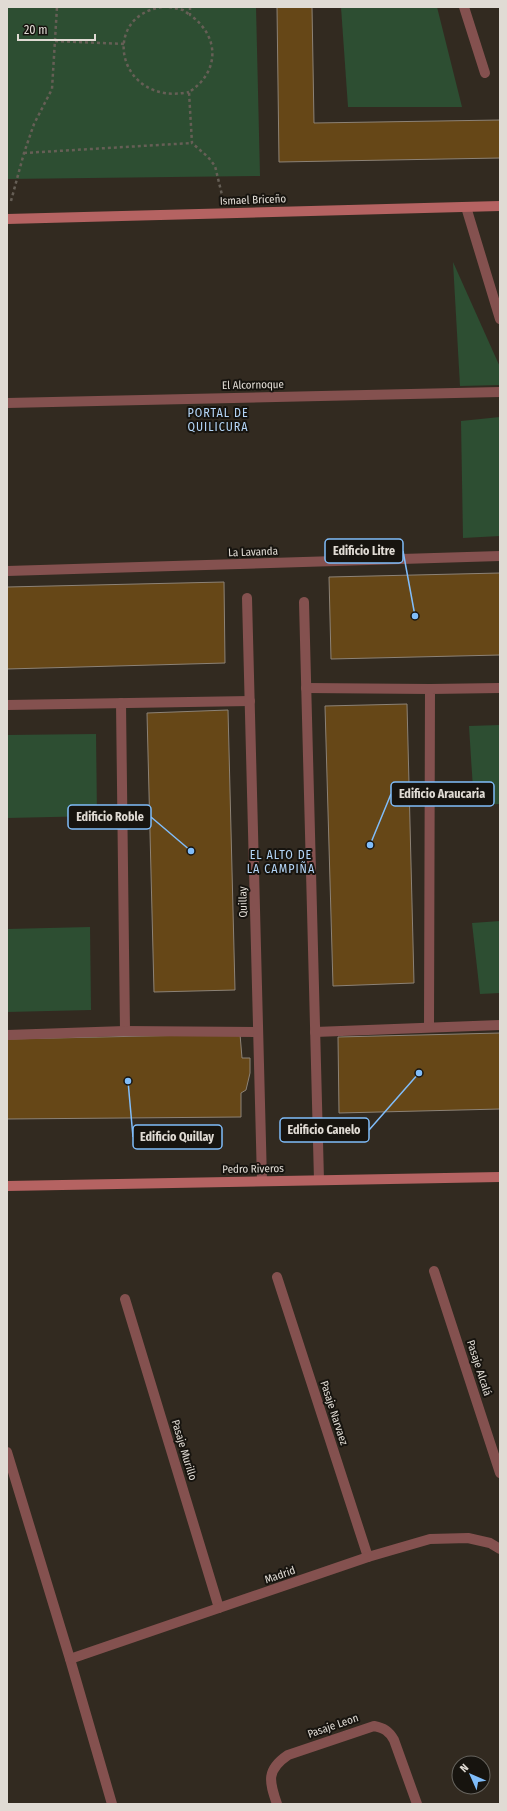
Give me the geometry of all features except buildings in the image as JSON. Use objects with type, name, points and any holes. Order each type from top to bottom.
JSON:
[{"type":"street","points":[[464,7],[485,73]]},
{"type":"street","name":"Ismael Briceño","points":[[7,219],[500,206]]},
{"type":"street","points":[[466,207],[500,319]]},
{"type":"street","name":"El Alcornoque","points":[[7,403],[500,392]]},
{"type":"street","name":"La Lavanda","points":[[7,571],[500,556]]},
{"type":"street","name":"Quillay","points":[[247,598],[262,1181]]},
{"type":"street","points":[[304,602],[318,1180]]},
{"type":"street","points":[[306,688],[500,688]]},
{"type":"street","points":[[429,1027],[430,689]]},
{"type":"street","points":[[7,705],[250,701]]},
{"type":"street","points":[[121,703],[126,1031]]},
{"type":"street","points":[[315,1032],[500,1025]]},
{"type":"street","points":[[7,1035],[126,1031],[258,1032]]},
{"type":"street","name":"Pedro Riveros","points":[[7,1186],[500,1177]]},
{"type":"street","name":"Pasaje Alcalá","points":[[434,1271],[500,1473]]},
{"type":"street","name":"Pasaje Narvaez","points":[[277,1277],[368,1557]]},
{"type":"street","name":"Pasaje Murillo","points":[[126,1299],[220,1608]]},
{"type":"street","points":[[7,1452],[70,1658],[112,1804]]},
{"type":"street","name":"Madrid","points":[[70,1658],[368,1557],[430,1539],[468,1538],[490,1543],[500,1549]]},
{"type":"street","name":"Pasaje Leon","points":[[276,1804],[270,1785],[270,1777],[273,1768],[279,1760],[288,1754],[374,1726],[384,1728],[390,1732],[417,1804]]},
{"type":"path","points":[[11,203],[24,153],[34,124],[52,89],[57,7]]},
{"type":"path","points":[[162,7],[152,9],[142,14],[133,22],[127,32],[124,44],[124,55],[127,65],[138,82],[146,88],[168,94],[189,92],[205,79],[212,60],[213,50],[211,39],[199,21],[183,10],[170,7]]},
{"type":"path","points":[[190,7],[190,15]]},
{"type":"path","points":[[55,41],[124,44]]},
{"type":"path","points":[[189,92],[192,143]]},
{"type":"path","points":[[24,153],[192,143],[208,157],[215,166],[226,213]]},
{"type":"green space","points":[[7,7],[256,7],[260,176],[7,179]]},
{"type":"green space","points":[[341,7],[437,7],[462,107],[348,107]]},
{"type":"green space","points":[[453,262],[500,367],[500,385],[460,386]]},
{"type":"green space","points":[[500,417],[500,536],[463,538],[461,421]]},
{"type":"green space","points":[[500,725],[500,804],[474,805],[469,726]]},
{"type":"green space","points":[[96,734],[97,816],[7,818],[7,735]]},
{"type":"green space","points":[[500,921],[500,993],[480,994],[472,923]]},
{"type":"green space","points":[[90,927],[91,1010],[7,1012],[7,929]]},
{"type":"place","name":"Edificio Litre","points":[[415,616]]},
{"type":"place","name":"Edificio Araucaria","points":[[370,845]]},
{"type":"place","name":"Edificio Roble","points":[[191,851]]},
{"type":"place","name":"Edificio Canelo","points":[[419,1073]]},
{"type":"place","name":"Edificio Quillay","points":[[128,1081]]},
{"type":"district","name":"PORTAL DE QUILICURA","points":[[218,420]]},
{"type":"district","name":"EL ALTO DE LA CAMPIÑA","points":[[281,862]]}]
